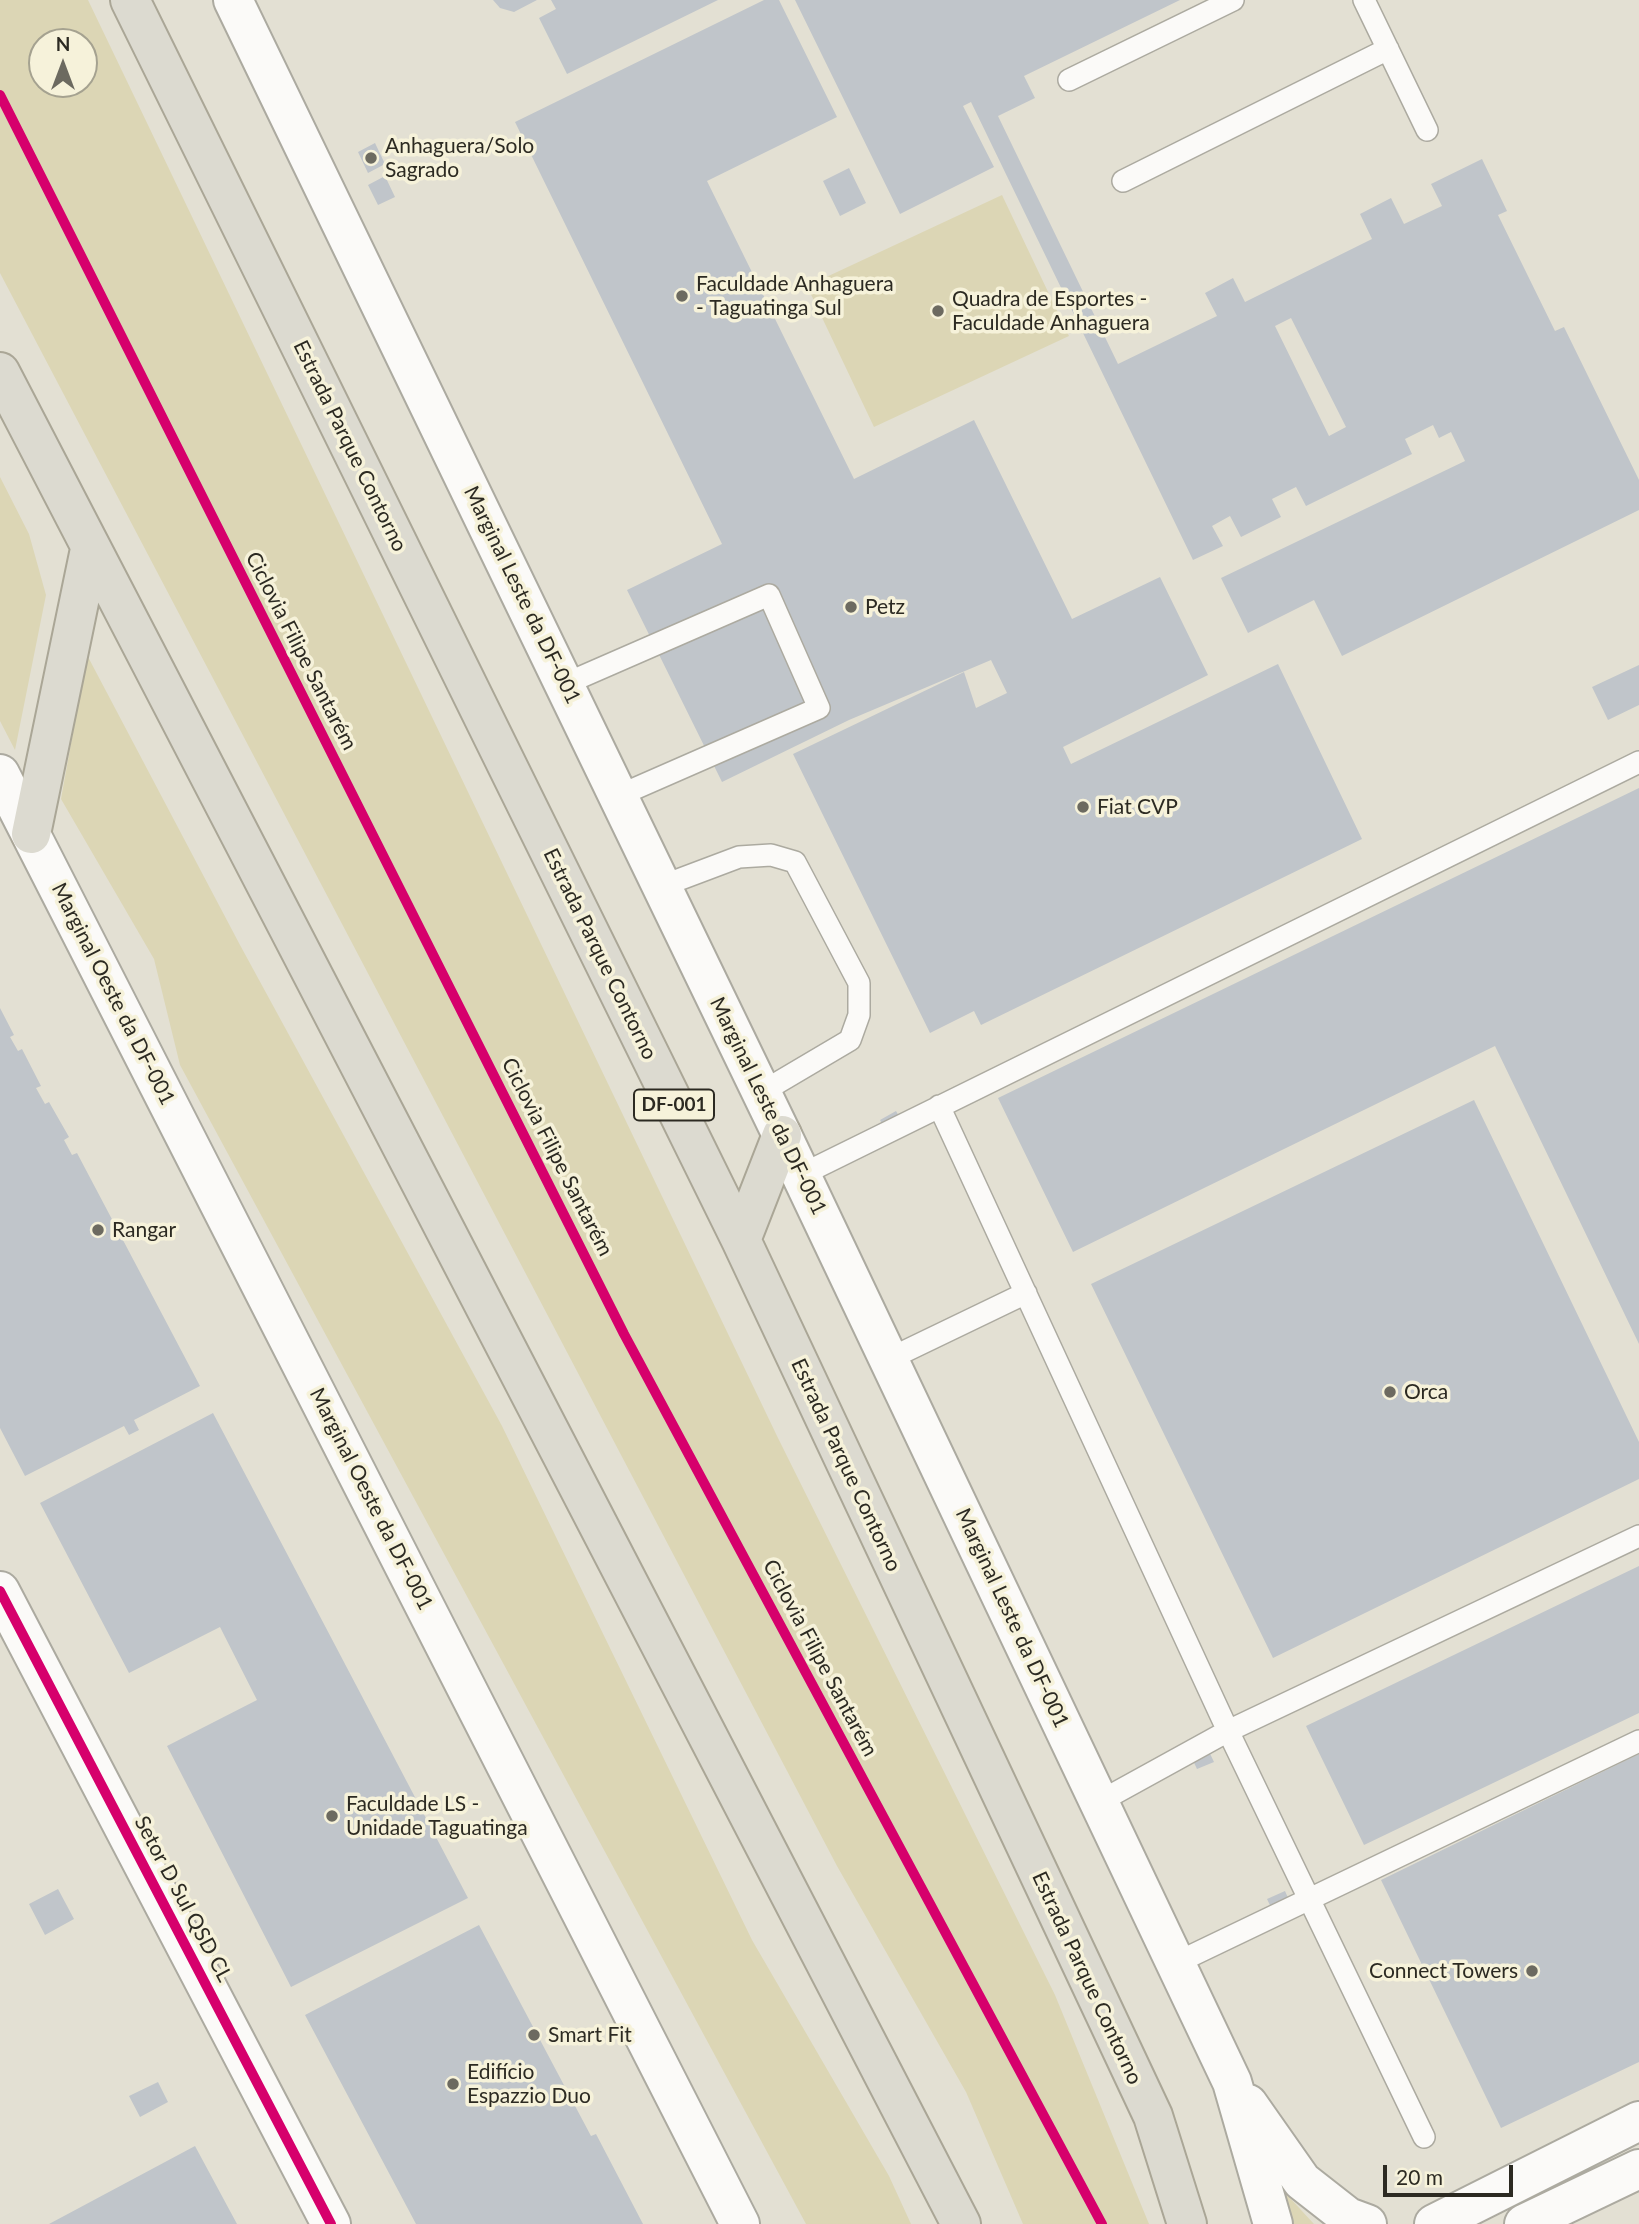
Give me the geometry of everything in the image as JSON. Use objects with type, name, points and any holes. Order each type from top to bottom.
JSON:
[{"type":"highway","name":"Estrada Parque Contorno","points":[[130,0],[741,1240],[1153,2116],[1187,2224]]},
{"type":"highway","points":[[0,372],[961,2224]]},
{"type":"highway","points":[[32,834],[90,550]]},
{"type":"highway","points":[[741,1240],[782,1135]]},
{"type":"main road","name":"Marginal Leste da DF-001","points":[[233,0],[762,1092],[1232,2082],[1273,2224]]},
{"type":"main road","name":"Marginal Oeste da DF-001","points":[[0,774],[740,2224]]},
{"type":"main road","name":"Setor D Sul QSD CL","points":[[0,1591],[331,2224]]},
{"type":"main road","points":[[1232,2082],[1302,2181],[1348,2217],[1367,2224]]},
{"type":"main road","points":[[1434,2224],[1639,2120]]},
{"type":"main road","points":[[1524,2224],[1639,2169]]},
{"type":"lane","points":[[1069,80],[1233,0]]},
{"type":"lane","points":[[1364,0],[1427,130]]},
{"type":"lane","points":[[1124,181],[1388,49]]},
{"type":"lane","points":[[565,684],[769,595],[819,708],[618,796]]},
{"type":"lane","points":[[801,1174],[1639,762]]},
{"type":"lane","points":[[662,886],[739,857],[771,855],[795,862],[859,983],[859,1015],[850,1040],[762,1092]]},
{"type":"lane","points":[[939,1106],[1228,1731],[1424,2137]]},
{"type":"lane","points":[[889,1359],[1026,1293]]},
{"type":"lane","points":[[1099,1802],[1228,1731],[1639,1536]]},
{"type":"lane","points":[[1175,1963],[1639,1741]]},
{"type":"shaded area","points":[[0,0],[88,0],[778,1438],[1055,1995],[1149,2224],[1023,2224],[966,2092],[837,1866],[0,273]]},
{"type":"shaded area","name":"Quadra de Esportes - Faculdade Anhaguera","points":[[1002,195],[1069,336],[874,427],[807,286]]},
{"type":"shaded area","points":[[0,477],[29,534],[46,595],[15,750],[0,721]]},
{"type":"shaded area","points":[[87,655],[240,945],[502,1426],[752,1940],[889,2176],[911,2224],[806,2224],[180,1065],[154,959],[61,799]]},
{"type":"shaded area","points":[[1277,2184],[1314,2224],[1288,2224]]},
{"type":"building","points":[[493,0],[537,0],[514,12],[500,8]]},
{"type":"building","points":[[551,0],[718,0],[567,74],[539,18],[556,9]]},
{"type":"building","points":[[764,0],[779,0],[837,117],[707,181],[854,479],[974,420],[1072,619],[1160,577],[1208,675],[1063,747],[1071,764],[1278,664],[1362,839],[981,1025],[974,1011],[930,1033],[793,754],[964,672],[976,708],[1007,693],[991,660],[849,720],[722,782],[627,590],[722,544],[515,122]]},
{"type":"building","points":[[795,0],[1180,0],[1024,76],[1035,98],[998,116],[1118,364],[1217,316],[1205,293],[1233,278],[1245,302],[1372,239],[1360,214],[1391,198],[1404,224],[1442,206],[1431,184],[1482,159],[1507,211],[1498,215],[1555,331],[1564,327],[1639,480],[1639,510],[1342,656],[1314,600],[1248,633],[1221,578],[1465,461],[1451,432],[1439,438],[1433,425],[1405,439],[1412,454],[1306,506],[1296,487],[1272,499],[1281,517],[1241,537],[1230,516],[1212,526],[1223,546],[1193,560],[971,102],[963,106],[994,167],[900,214]],"holes":[[[1291,318],[1346,427],[1329,436],[1275,326]]]},
{"type":"building","name":"Anhaguera/Solo Sagrado","points":[[375,143],[385,164],[368,173],[358,152]]},
{"type":"building","points":[[849,168],[866,203],[840,216],[823,181]]},
{"type":"building","name":"Anhaguera/Solo Sagrado","points":[[385,176],[395,197],[378,205],[368,185]]},
{"type":"building","points":[[1639,665],[1639,705],[1608,720],[1592,687]]},
{"type":"building","points":[[1639,788],[1639,1344],[1495,1046],[1073,1252],[998,1098]]},
{"type":"building","points":[[0,1008],[14,1035],[10,1037],[18,1051],[22,1049],[41,1086],[36,1088],[45,1104],[49,1102],[69,1137],[64,1140],[72,1155],[77,1153],[200,1386],[134,1420],[139,1430],[129,1435],[124,1426],[25,1476],[0,1428]]},
{"type":"building","points":[[1474,1100],[1639,1442],[1639,1479],[1273,1658],[1091,1284]]},
{"type":"building","points":[[896,1111],[909,1133],[891,1142],[880,1120]]},
{"type":"building","points":[[213,1413],[468,1898],[291,1987],[167,1746],[257,1700],[220,1627],[129,1673],[40,1503]]},
{"type":"building","points":[[1639,1566],[1639,1713],[1364,1845],[1306,1726]]},
{"type":"building","points":[[1203,1739],[1214,1762],[1197,1769],[1186,1746]]},
{"type":"building","name":"Connect Towers","points":[[1639,1754],[1639,2062],[1501,2128],[1381,1880]]},
{"type":"building","points":[[58,1889],[74,1919],[45,1935],[29,1904]]},
{"type":"building","points":[[1285,1891],[1295,1914],[1278,1922],[1267,1899]]},
{"type":"building","name":"Edifício Espazzio Duo","points":[[479,1925],[591,2136],[596,2134],[643,2224],[416,2224],[305,2015]]},
{"type":"building","points":[[158,2082],[168,2102],[140,2117],[129,2096]]},
{"type":"building","points":[[195,2146],[237,2224],[49,2224]]},
{"type":"cycle path","name":"Ciclovia Filipe Santarém","points":[[0,95],[624,1334],[1102,2224]]},
{"type":"cycle path","points":[[0,1591],[331,2224]]},
{"type":"place","name":"Anhaguera/Solo Sagrado","points":[[371,158]]},
{"type":"place","name":"Faculdade Anhaguera - Taguatinga Sul","points":[[682,296]]},
{"type":"place","name":"Quadra de Esportes - Faculdade Anhaguera","points":[[938,311]]},
{"type":"place","name":"Petz","points":[[851,607]]},
{"type":"place","name":"Fiat CVP","points":[[1083,807]]},
{"type":"place","name":"Rangar","points":[[98,1230]]},
{"type":"place","name":"Orca","points":[[1390,1392]]},
{"type":"place","name":"Faculdade LS - Unidade Taguatinga","points":[[332,1816]]},
{"type":"place","name":"Connect Towers","points":[[1532,1971]]},
{"type":"place","name":"Smart Fit","points":[[534,2035]]},
{"type":"place","name":"Edifício Espazzio Duo","points":[[453,2084]]}]
